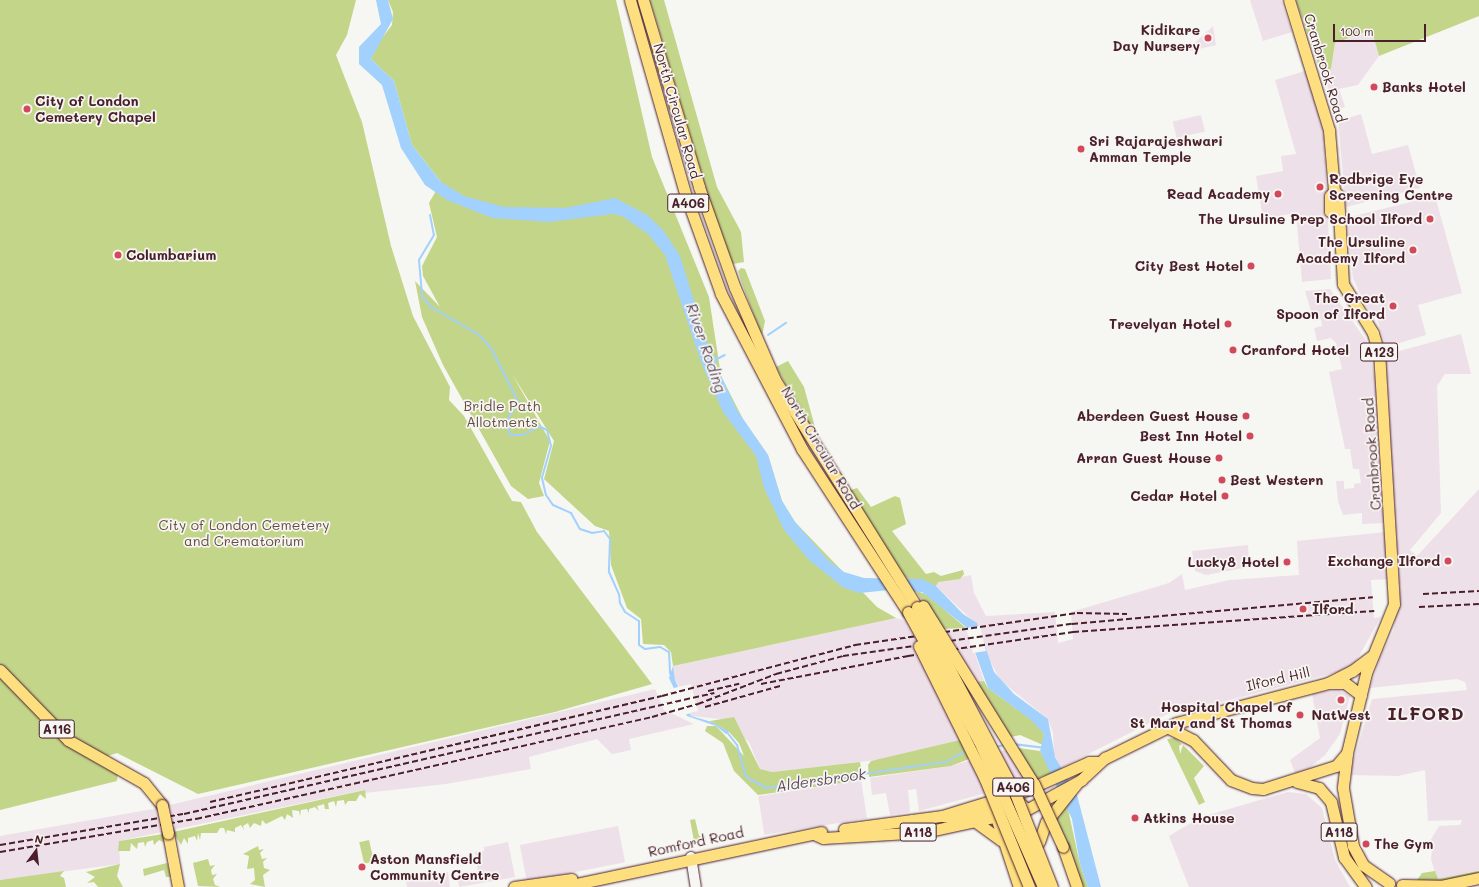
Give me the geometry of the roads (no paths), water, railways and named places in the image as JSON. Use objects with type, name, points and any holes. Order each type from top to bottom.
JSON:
[{"type":"main road","name":"North Circular Road","points":[[630,0],[686,196],[721,294],[777,395],[881,572],[908,612],[979,741],[1043,887]]},
{"type":"main road","name":"North Circular Road","points":[[643,0],[701,194],[735,288],[777,395],[891,564],[964,692],[1015,793],[1053,887]]},
{"type":"main road","name":"Cranbrook Road","points":[[1288,1],[1327,117],[1334,191],[1338,195],[1337,215],[1343,284],[1375,338],[1383,388],[1396,593],[1391,615],[1372,656],[1361,695]]},
{"type":"main road","name":"A406","points":[[891,564],[933,620],[1034,784],[1063,847],[1077,887]]},
{"type":"main road","name":"A406","points":[[881,572],[985,779],[1029,887]]},
{"type":"main road","name":"Ilford Hill","points":[[1026,810],[1077,783],[1098,762],[1169,728],[1199,716],[1328,683],[1352,671],[1372,656]]},
{"type":"main road","name":"A116","points":[[0,670],[68,740],[144,783],[162,805],[178,887]]},
{"type":"main road","name":"A118","points":[[1328,683],[1345,683],[1361,695],[1347,753],[1344,779],[1357,859],[1386,885],[1441,886],[1479,878]]},
{"type":"main road","points":[[1193,740],[1192,726],[1199,716]]},
{"type":"main road","name":"A118","points":[[1169,728],[1193,740],[1224,773],[1236,783],[1252,788],[1294,781],[1336,766],[1347,753]]},
{"type":"main road","name":"Ilford Hill","points":[[992,810],[1089,762],[1098,762]]},
{"type":"main road","name":"A118","points":[[1294,781],[1307,783],[1323,790],[1331,802],[1344,857],[1366,887]]},
{"type":"main road","points":[[1039,842],[1042,829],[1077,783]]},
{"type":"main road","name":"A118","points":[[992,810],[1018,801],[1026,810]]},
{"type":"main road","name":"A406","points":[[992,810],[1001,840],[1019,887]]},
{"type":"main road","name":"Romford Road","points":[[562,887],[691,857],[816,835],[823,831],[942,816],[958,818],[992,810]]},
{"type":"main road","name":"Romford Road","points":[[816,835],[823,838],[925,832],[976,822],[992,810]]},
{"type":"main road","name":"A406","points":[[1026,810],[1039,842],[1053,887]]},
{"type":"main road","points":[[976,822],[1001,840]]},
{"type":"main road","points":[[691,857],[696,887]]},
{"type":"main road","name":"Romford Road","points":[[514,887],[583,881]]},
{"type":"water","name":"River Roding","points":[[376,0],[388,0],[393,19],[371,59],[394,81],[412,145],[441,182],[464,196],[504,207],[565,208],[615,198],[647,215],[663,230],[680,256],[710,352],[716,358],[716,365],[737,410],[768,455],[782,501],[795,522],[828,560],[844,572],[864,578],[922,579],[936,586],[963,614],[977,623],[994,672],[1014,694],[1048,719],[1055,757],[1077,795],[1101,887],[1088,887],[1080,864],[1072,819],[1040,751],[1044,734],[1031,720],[988,688],[966,627],[922,592],[889,590],[860,593],[844,588],[809,560],[784,530],[764,488],[756,456],[723,412],[701,362],[665,255],[648,234],[622,216],[612,214],[549,222],[492,218],[447,200],[425,185],[401,148],[382,85],[359,64],[359,47],[381,24]]},
{"type":"water","points":[[673,666],[675,680],[691,716],[712,722],[729,732],[726,734],[716,726],[687,716],[669,678]]},
{"type":"waterway","name":"Aldersbrook","points":[[430,215],[434,235],[419,260],[422,296],[431,307],[479,335],[491,348],[518,402],[507,420],[510,435],[523,435],[539,426],[547,430],[551,446],[542,478],[546,495],[553,505],[571,513],[580,529],[592,533],[604,531],[610,539],[609,572],[619,594],[620,603],[625,612],[639,621],[639,645],[645,649],[660,647],[669,652],[670,674]]},
{"type":"waterway","points":[[768,335],[786,323]]},
{"type":"waterway","name":"River Roding","points":[[715,360],[725,355]]},
{"type":"waterway","name":"Aldersbrook","points":[[726,731],[737,745],[746,777],[767,788],[946,762],[967,750]]},
{"type":"waterway","name":"Aldersbrook","points":[[1013,744],[1044,748]]},
{"type":"waterway","name":"Aldersbrook","points":[[995,747],[1005,745]]},
{"type":"railway","points":[[1423,594],[1479,591]]},
{"type":"railway","points":[[0,852],[196,819],[652,717],[698,704],[776,674],[843,656],[1072,624],[1373,597]]},
{"type":"railway","points":[[1419,607],[1479,604]]},
{"type":"railway","points":[[761,684],[908,656],[1073,632],[1374,611]]},
{"type":"railway","points":[[210,802],[662,696],[855,645],[1077,613],[1127,614]]},
{"type":"railway","points":[[708,691],[739,684]]},
{"type":"railway","points":[[705,707],[780,686]]},
{"type":"railway","points":[[0,845],[184,814],[714,693]]},
{"type":"place","name":"Kidikare Day Nursery","points":[[1208,38]]},
{"type":"place","name":"Banks Hotel","points":[[1374,87]]},
{"type":"place","name":"City of London Cemetery Chapel","points":[[27,109]]},
{"type":"place","name":"Sri Rajarajeshwari Amman Temple","points":[[1081,149]]},
{"type":"place","name":"Redbrige Eye Screening Centre","points":[[1320,187]]},
{"type":"place","name":"Read Academy","points":[[1278,194]]},
{"type":"place","name":"The Ursuline Prep School Ilford","points":[[1430,219]]},
{"type":"place","name":"The Ursuline Academy Ilford","points":[[1413,250]]},
{"type":"place","name":"Columbarium","points":[[118,255]]},
{"type":"place","name":"City Best Hotel","points":[[1251,266]]},
{"type":"place","name":"The Great Spoon of Ilford","points":[[1393,306]]},
{"type":"place","name":"Trevelyan Hotel","points":[[1228,324]]},
{"type":"place","name":"Cranford Hotel","points":[[1233,350]]},
{"type":"place","name":"Aberdeen Guest House","points":[[1246,416]]},
{"type":"place","name":"Best Inn Hotel","points":[[1250,436]]},
{"type":"place","name":"Arran Guest House","points":[[1219,458]]},
{"type":"place","name":"Best Western","points":[[1222,480]]},
{"type":"place","name":"Cedar Hotel","points":[[1225,496]]},
{"type":"place","name":"Exchange Ilford","points":[[1448,561]]},
{"type":"place","name":"Lucky8 Hotel","points":[[1287,562]]},
{"type":"place","name":"Ilford","points":[[1303,609]]},
{"type":"place","name":"NatWest","points":[[1341,700]]},
{"type":"place","name":"Hospital Chapel of St Mary and St Thomas","points":[[1300,715]]},
{"type":"place","name":"Atkins House","points":[[1135,818]]},
{"type":"place","name":"The Gym","points":[[1366,844]]},
{"type":"place","name":"Aston Mansfield Community Centre","points":[[362,867]]},
{"type":"district","name":"ILFORD","points":[[1426,713]]},
{"type":"park label","name":"Bridle Path Allotments","points":[[502,414]]},
{"type":"park label","name":"City of London Cemetery and Crematorium","points":[[244,534]]}]
